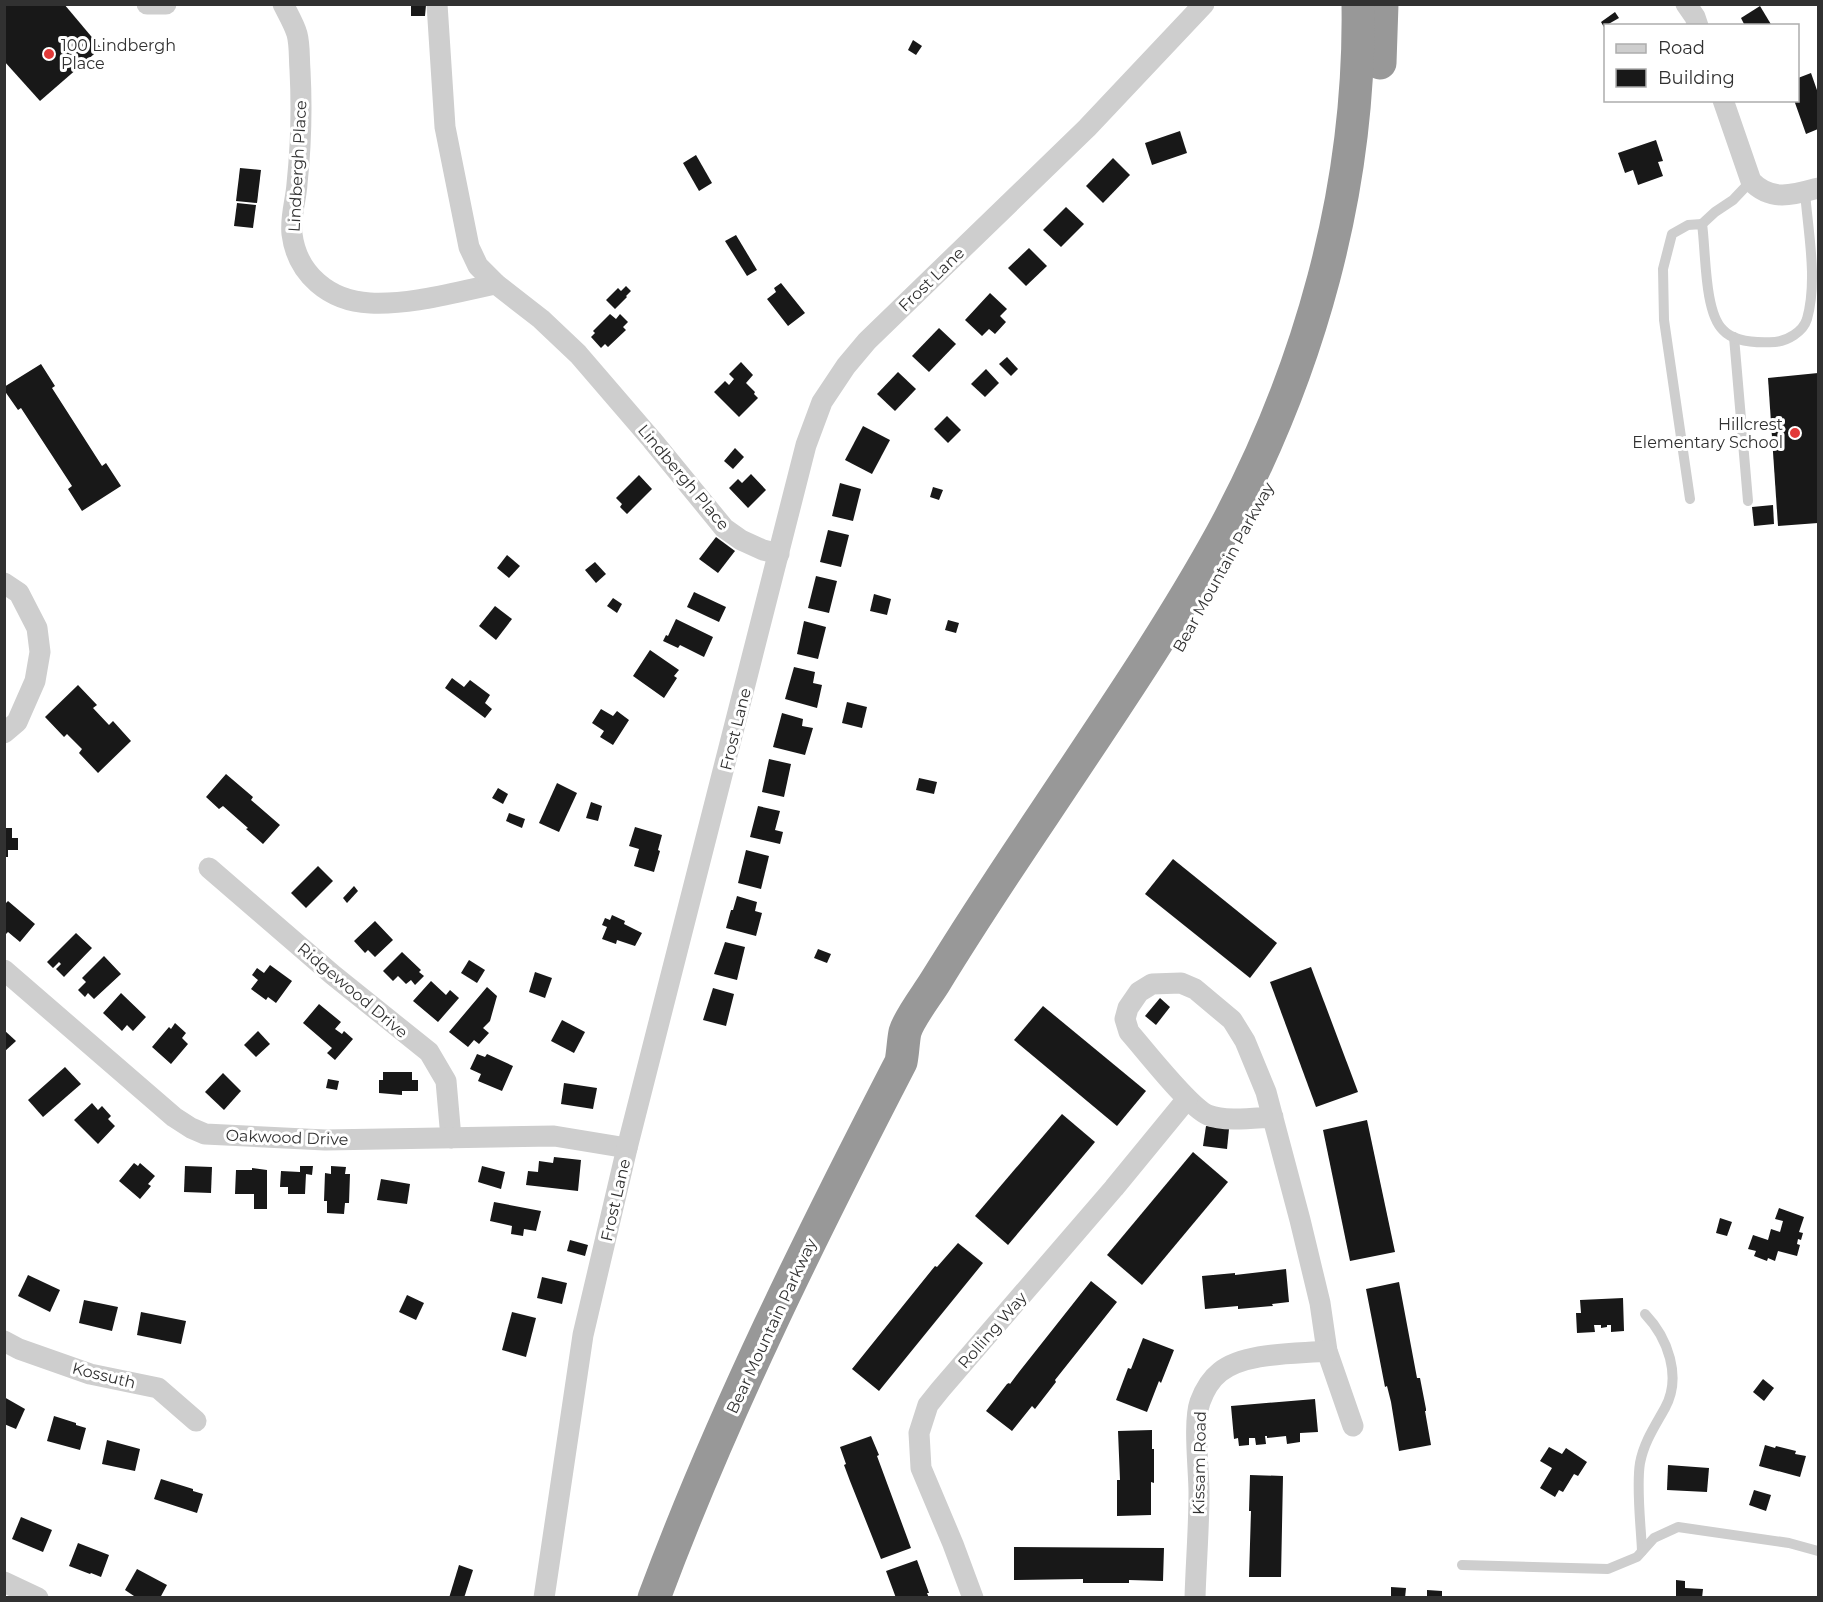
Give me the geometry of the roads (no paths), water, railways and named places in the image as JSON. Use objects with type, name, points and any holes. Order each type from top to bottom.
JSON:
[{"type":"highway","name":"Bear Mountain Parkway","points":[[654,1598],[702,1473],[784,1293],[901,1062],[906,1030],[973,922],[1177,610],[1221,533],[1260,456],[1297,363],[1318,300],[1333,243],[1347,172],[1355,114],[1358,85],[1358,4]]},
{"type":"highway","name":"Bear Mountain Parkway","points":[[901,1062],[924,1041],[957,984],[1171,660],[1237,548],[1280,461],[1337,309],[1353,246],[1366,182],[1375,118],[1382,4]]},
{"type":"street","points":[[147,4],[166,4]]},
{"type":"street","name":"Lindbergh Place","points":[[283,4],[297,33],[299,52],[301,146],[291,232],[301,265],[325,289],[344,298],[367,303],[399,303],[496,284]]},
{"type":"street","name":"Lindbergh Place","points":[[436,4],[445,127],[469,247],[478,266],[496,284],[541,319],[578,354],[724,528],[741,540],[763,550],[780,554]]},
{"type":"street","name":"Frost Lane","points":[[544,1598],[583,1335],[627,1148],[806,445],[822,402],[846,366],[867,341],[1087,128],[1204,4]]},
{"type":"street","points":[[1686,4],[1697,24]]},
{"type":"street","points":[[1724,102],[1750,181],[1760,190],[1772,195],[1794,195],[1812,190]]},
{"type":"street","points":[[4,583],[19,593],[37,628],[40,652],[35,681],[17,722],[4,733]]},
{"type":"street","name":"Ridgewood Drive","points":[[209,868],[333,975],[429,1052],[446,1082],[451,1138]]},
{"type":"street","name":"Oakwood Drive","points":[[4,970],[174,1117],[206,1134],[325,1140],[554,1136],[627,1148]]},
{"type":"street","points":[[1273,1118],[1221,1119],[1207,1115],[1187,1099],[1129,1032],[1125,1019],[1128,1008],[1139,992],[1152,984],[1181,983],[1195,989],[1232,1020],[1245,1041],[1266,1092],[1273,1118],[1300,1220],[1320,1304],[1327,1351],[1353,1426]]},
{"type":"street","name":"Rolling Way","points":[[973,1598],[921,1468],[919,1433],[928,1406],[1187,1099]]},
{"type":"street","name":"Kossuth","points":[[4,1341],[19,1349],[90,1374],[158,1388],[196,1421]]},
{"type":"street","name":"Kissam Road","points":[[1195,1598],[1197,1428],[1200,1403],[1209,1384],[1221,1371],[1239,1363],[1262,1357],[1327,1351]]},
{"type":"street","points":[[4,1582],[38,1598]]},
{"type":"lane","points":[[1690,499],[1664,320],[1663,269],[1672,234],[1688,225],[1702,224],[1733,200],[1750,181]]},
{"type":"lane","points":[[1702,224],[1710,305],[1715,319],[1723,331],[1740,340],[1777,342],[1796,334],[1806,322],[1813,288],[1812,190]]},
{"type":"lane","points":[[1734,337],[1748,501]]},
{"type":"lane","points":[[1642,1551],[1640,1463],[1650,1434],[1667,1406],[1673,1385],[1671,1360],[1656,1326],[1645,1314]]},
{"type":"lane","points":[[1462,1565],[1608,1569],[1637,1557],[1654,1538],[1678,1527],[1789,1543],[1818,1551]]},
{"type":"place","name":"100 Lindbergh Place","points":[[49,54]]},
{"type":"place","name":"Hillcrest Elementary School","points":[[1795,433]]}]
